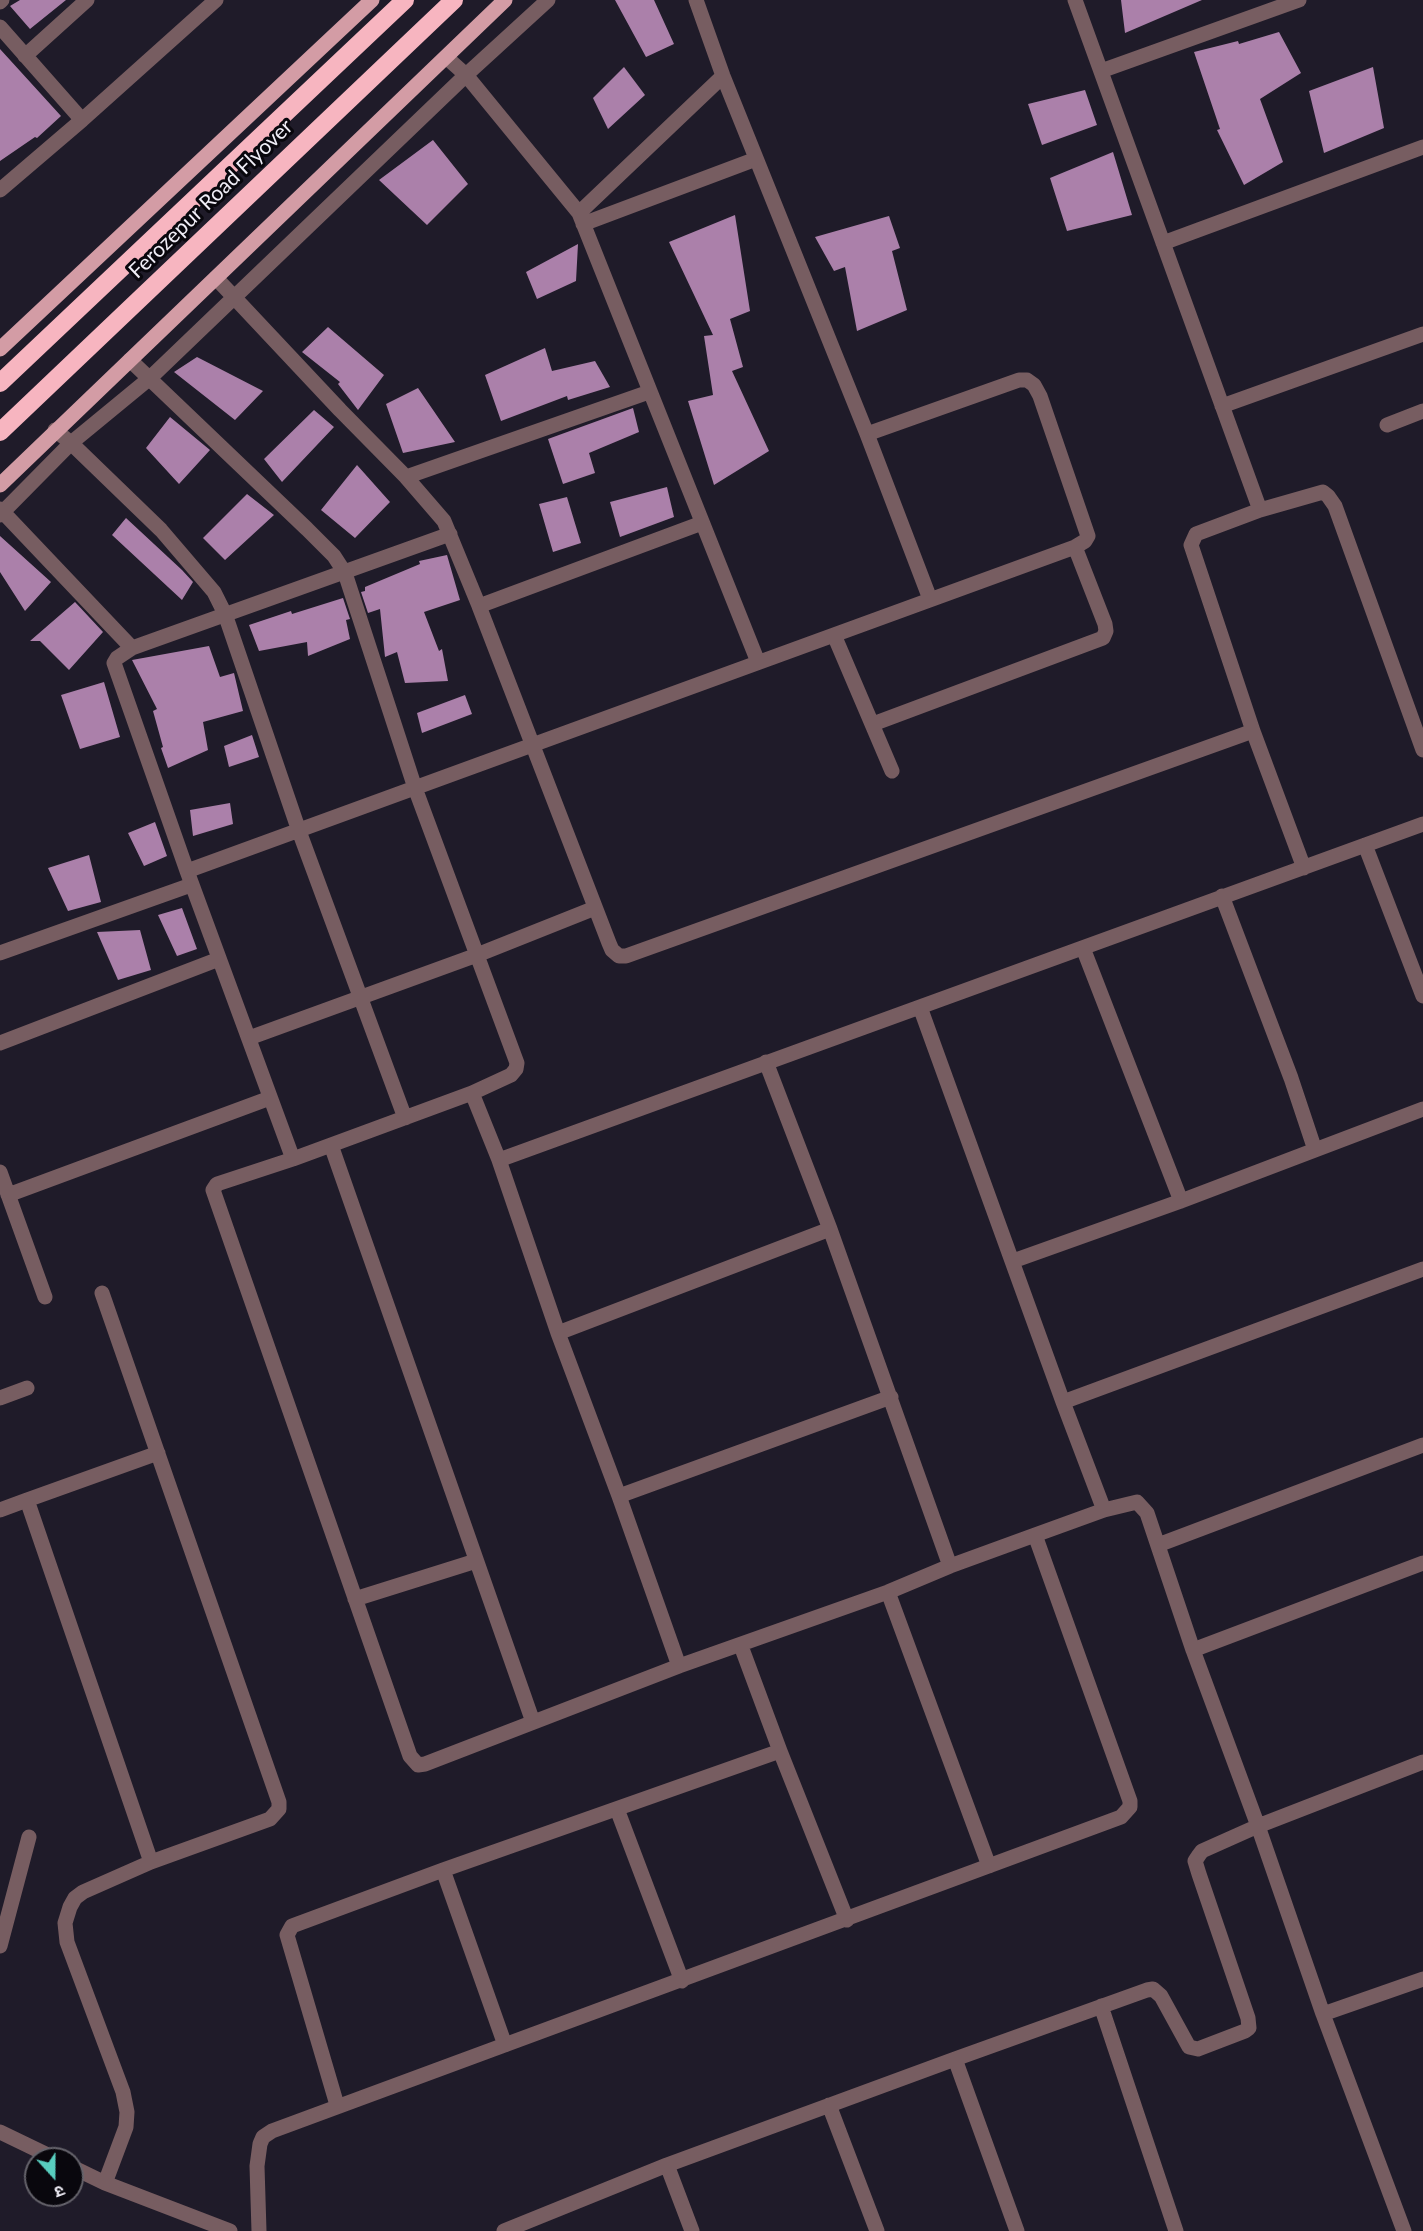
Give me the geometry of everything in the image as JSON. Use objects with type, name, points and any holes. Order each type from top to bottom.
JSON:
[{"type":"highway","name":"Ferozepur Road Flyover","points":[[0,383],[405,0]]},
{"type":"highway","name":"Ferozepur Road Flyover","points":[[0,432],[454,0]]},
{"type":"main road","points":[[0,349],[372,0]]},
{"type":"main road","points":[[0,485],[505,0]]},
{"type":"street","points":[[25,56],[87,0]]},
{"type":"street","points":[[0,190],[216,0]]},
{"type":"street","points":[[132,648],[1,512],[72,443],[150,378],[466,75],[548,0]]},
{"type":"street","points":[[696,0],[723,76],[867,434],[930,599]]},
{"type":"street","points":[[1076,0],[1260,510]]},
{"type":"street","points":[[1101,71],[1299,0]]},
{"type":"street","points":[[0,27],[82,120]]},
{"type":"street","points":[[446,57],[466,75],[581,219],[758,662]]},
{"type":"street","points":[[581,219],[723,76]]},
{"type":"street","points":[[1163,243],[1423,147]]},
{"type":"street","points":[[581,219],[756,159]]},
{"type":"street","points":[[216,278],[436,510],[450,534],[479,606],[612,950],[619,956],[626,956],[1253,731]]},
{"type":"street","points":[[1222,406],[1423,334]]},
{"type":"street","points":[[130,360],[327,549],[345,573],[415,788],[517,1063],[511,1075],[472,1093],[218,1184],[213,1190],[414,1763],[425,1764],[679,1666],[741,1646],[888,1592],[950,1566],[1104,1510],[1137,1502],[1147,1513],[1193,1650],[1258,1826],[1323,2014],[1404,2231]]},
{"type":"street","points":[[0,953],[189,878],[299,831],[1075,547],[1085,541],[1087,533],[1040,396],[1034,385],[1027,380],[1019,380],[867,434]]},
{"type":"street","points":[[406,477],[649,392]]},
{"type":"street","points":[[1387,425],[1423,411]]},
{"type":"street","points":[[56,430],[168,537],[207,583],[225,614],[299,831],[405,1118]]},
{"type":"street","points":[[1304,868],[1253,731],[1191,545],[1196,534],[1260,510],[1323,492],[1328,496],[1335,506],[1423,750]]},
{"type":"street","points":[[479,606],[702,523]]},
{"type":"street","points":[[293,1159],[189,878],[115,669],[117,658],[132,648],[450,534]]},
{"type":"street","points":[[873,723],[1103,638],[1106,631],[1105,624],[1075,547]]},
{"type":"street","points":[[834,635],[892,771]]},
{"type":"street","points":[[499,1160],[1423,825]]},
{"type":"street","points":[[1365,845],[1423,996]]},
{"type":"street","points":[[1222,896],[1291,1078],[1315,1150]]},
{"type":"street","points":[[249,1038],[477,955],[596,908]]},
{"type":"street","points":[[1083,948],[1181,1201]]},
{"type":"street","points":[[0,1043],[219,959]]},
{"type":"street","points":[[920,1007],[1104,1510]]},
{"type":"street","points":[[766,1062],[830,1229],[950,1566]]},
{"type":"street","points":[[472,1093],[499,1160],[558,1332],[679,1666]]},
{"type":"street","points":[[8,1195],[270,1098]]},
{"type":"street","points":[[1013,1262],[1423,1109]]},
{"type":"street","points":[[331,1145],[533,1722]]},
{"type":"street","points":[[0,1172],[45,1297]]},
{"type":"street","points":[[558,1332],[830,1229]]},
{"type":"street","points":[[1063,1402],[1423,1269]]},
{"type":"street","points":[[102,1293],[279,1802],[279,1809],[270,1819],[151,1862],[82,1892],[70,1907],[65,1923],[67,1942],[123,2092],[127,2112],[126,2127],[105,2183]]},
{"type":"street","points":[[0,1398],[27,1388]]},
{"type":"street","points":[[619,1496],[891,1397]]},
{"type":"street","points":[[1158,1545],[1423,1445]]},
{"type":"street","points":[[0,1510],[158,1453]]},
{"type":"street","points":[[27,1500],[151,1862]]},
{"type":"street","points":[[259,2231],[257,2166],[263,2137],[272,2131],[1121,1817],[1130,1807],[1130,1801],[1035,1535]]},
{"type":"street","points":[[356,1599],[476,1561]]},
{"type":"street","points":[[1193,1650],[1423,1563]]},
{"type":"street","points":[[888,1592],[989,1866]]},
{"type":"street","points":[[741,1646],[847,1920]]},
{"type":"street","points":[[338,2105],[286,1935],[288,1930],[300,1923],[443,1870],[780,1751]]},
{"type":"street","points":[[504,2231],[667,2165],[1153,1989],[1161,1996],[1183,2040],[1193,2049],[1249,2028],[1248,2018],[1195,1861],[1202,1851],[1258,1826],[1423,1762]]},
{"type":"street","points":[[616,1809],[682,1981]]},
{"type":"street","points":[[0,1946],[29,1837]]},
{"type":"street","points":[[443,1870],[505,2045]]},
{"type":"street","points":[[1323,2014],[1423,1979]]},
{"type":"street","points":[[1101,2006],[1176,2231]]},
{"type":"street","points":[[955,2059],[1017,2231]]},
{"type":"street","points":[[829,2105],[877,2231]]},
{"type":"street","points":[[0,2132],[31,2147]]},
{"type":"street","points":[[667,2165],[692,2231]]},
{"type":"street","points":[[84,2173],[230,2231]]},
{"type":"building","points":[[20,0],[66,0],[30,29],[10,6]]},
{"type":"building","points":[[615,0],[654,0],[674,44],[646,57]]},
{"type":"building","points":[[1121,0],[1202,0],[1125,33]]},
{"type":"building","points":[[1279,32],[1301,73],[1260,99],[1283,162],[1244,185],[1217,130],[1220,129],[1194,52],[1238,41],[1239,44]]},
{"type":"building","points":[[0,49],[61,116],[37,138],[35,137],[0,161]]},
{"type":"building","points":[[624,67],[645,95],[608,129],[593,98]]},
{"type":"building","points":[[1373,67],[1384,128],[1324,153],[1309,91]]},
{"type":"building","points":[[1085,90],[1097,125],[1042,145],[1028,104]]},
{"type":"building","points":[[433,140],[468,184],[427,225],[379,180]]},
{"type":"building","points":[[1113,152],[1132,215],[1067,231],[1050,178]]},
{"type":"building","points":[[735,215],[750,311],[730,319],[743,367],[732,371],[769,451],[714,485],[688,401],[713,395],[704,336],[713,335],[669,242]]},
{"type":"building","points":[[889,216],[900,248],[892,251],[907,310],[857,331],[845,267],[834,271],[815,237]]},
{"type":"building","points":[[578,244],[576,281],[537,299],[526,272]]},
{"type":"building","points":[[328,327],[384,375],[358,410],[338,384],[340,382],[302,352]]},
{"type":"building","points":[[545,348],[552,371],[595,361],[610,387],[568,400],[567,396],[501,421],[485,375]]},
{"type":"building","points":[[197,357],[263,391],[235,420],[174,372]]},
{"type":"building","points":[[418,388],[455,442],[403,453],[386,404]]},
{"type":"building","points":[[633,408],[639,432],[589,453],[595,473],[563,484],[548,439]]},
{"type":"building","points":[[314,410],[334,427],[282,482],[264,459]]},
{"type":"building","points":[[170,417],[210,450],[179,484],[146,448]]},
{"type":"building","points":[[357,465],[390,502],[355,538],[321,510]]},
{"type":"building","points":[[667,487],[674,517],[620,537],[610,502]]},
{"type":"building","points":[[247,494],[274,515],[225,560],[203,538]]},
{"type":"building","points":[[567,497],[581,543],[553,552],[539,504]]},
{"type":"building","points":[[126,518],[193,582],[182,600],[112,535]]},
{"type":"building","points":[[0,536],[51,582],[25,611],[0,572]]},
{"type":"building","points":[[447,555],[460,600],[424,612],[439,651],[442,649],[448,681],[405,683],[397,652],[385,657],[380,609],[368,613],[361,592],[365,591],[365,587],[420,564],[419,561]]},
{"type":"building","points":[[343,598],[350,619],[346,620],[350,639],[308,656],[307,642],[259,651],[249,625],[291,611],[292,614]]},
{"type":"building","points":[[75,602],[103,632],[69,670],[40,641],[30,641]]},
{"type":"building","points":[[209,646],[220,677],[234,673],[243,711],[203,722],[208,750],[168,768],[153,711],[157,709],[132,660]]},
{"type":"building","points":[[104,682],[120,737],[80,749],[61,695]]},
{"type":"building","points":[[465,695],[472,714],[422,733],[417,713]]},
{"type":"building","points":[[252,735],[259,757],[229,767],[224,746]]},
{"type":"building","points":[[230,803],[233,824],[193,836],[190,810]]},
{"type":"building","points":[[155,822],[167,856],[144,866],[128,833]]},
{"type":"building","points":[[89,855],[101,902],[68,911],[48,868]]},
{"type":"building","points":[[182,908],[197,949],[177,956],[158,915]]},
{"type":"building","points":[[140,930],[151,970],[118,980],[97,932]]}]
